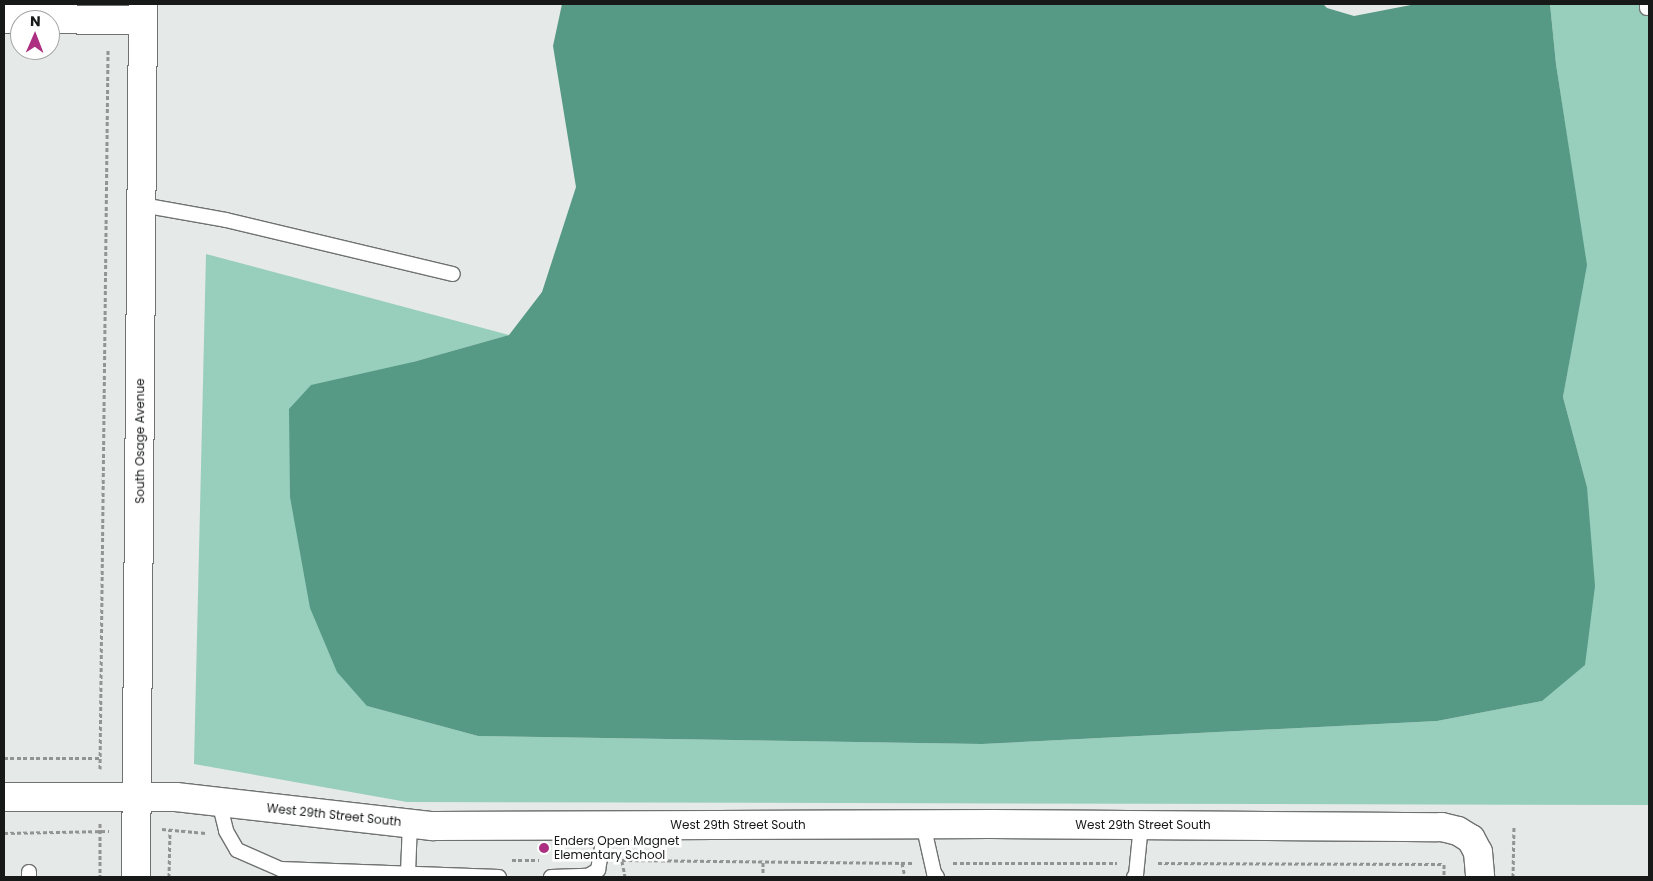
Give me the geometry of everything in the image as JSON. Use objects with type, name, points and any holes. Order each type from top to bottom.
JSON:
[{"type":"street","points":[[4,19],[108,20],[143,12]]},
{"type":"street","name":"South Osage Avenue","points":[[136,877],[143,12]]},
{"type":"street","name":"West 29th Street South","points":[[4,797],[176,797],[432,826],[923,824],[1442,827],[1458,831],[1471,839],[1478,852],[1480,877]]},
{"type":"lane","points":[[142,205],[226,220],[453,274]]},
{"type":"lane","points":[[219,802],[226,831],[237,850],[280,868],[499,877]]},
{"type":"lane","points":[[408,874],[410,823]]},
{"type":"lane","points":[[923,824],[931,863],[937,877]]},
{"type":"lane","points":[[551,877],[588,876],[598,870],[604,825]]},
{"type":"lane","points":[[1134,877],[1136,875],[1141,825]]},
{"type":"path","points":[[100,877],[108,20]]},
{"type":"path","points":[[4,758],[100,758]]},
{"type":"path","points":[[1513,877],[1514,826]]},
{"type":"path","points":[[170,828],[170,877]]},
{"type":"path","points":[[622,860],[902,863],[1444,864],[1444,877]]},
{"type":"path","points":[[763,862],[763,877]]},
{"type":"path","points":[[902,863],[905,877]]},
{"type":"shaded area","points":[[562,4],[1323,4],[1327,8],[1354,16],[1416,4],[1550,4],[1556,64],[1587,265],[1563,397],[1587,487],[1595,586],[1585,665],[1542,701],[1437,721],[982,744],[478,736],[367,706],[337,672],[310,608],[290,497],[289,409],[311,385],[413,362],[509,335],[542,292],[576,187],[553,46]]},
{"type":"shaded area","points":[[1550,4],[1649,4],[1649,805],[407,802],[194,764],[206,254],[509,335],[413,362],[367,706],[478,736],[982,744],[1437,721],[1542,701],[1587,487],[1563,397],[1586,265],[1556,64]]},
{"type":"place","name":"Enders Open Magnet Elementary School","points":[[544,848]]}]
